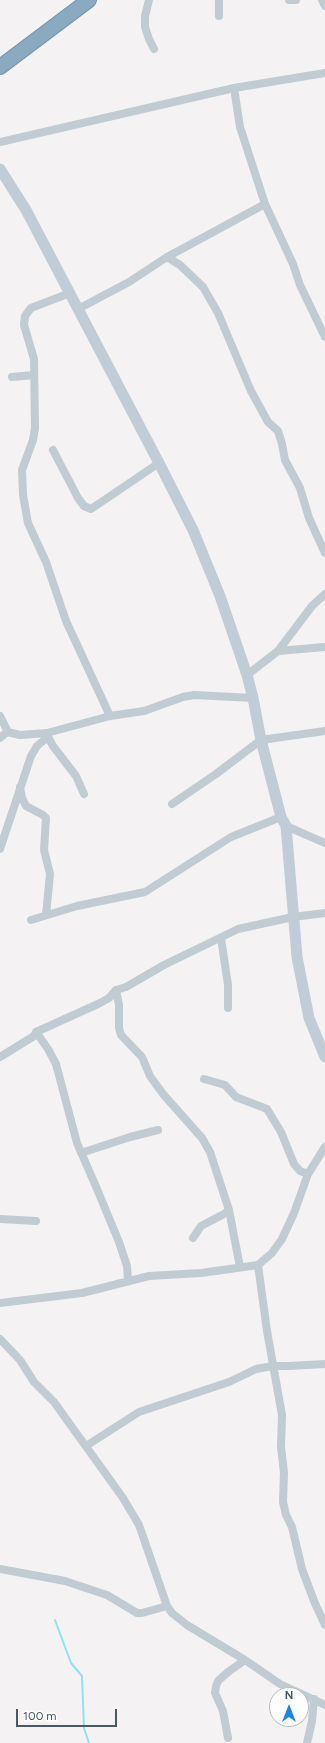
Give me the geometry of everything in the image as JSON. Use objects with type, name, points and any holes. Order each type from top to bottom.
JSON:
[{"type":"highway","points":[[0,67],[89,0]]},
{"type":"street","points":[[149,0],[145,16],[146,31],[154,49]]},
{"type":"street","points":[[219,0],[219,16]]},
{"type":"street","points":[[289,0],[296,0]]},
{"type":"street","points":[[322,0],[325,6]]},
{"type":"street","points":[[0,142],[234,88],[325,73]]},
{"type":"street","points":[[234,88],[240,128],[265,204],[294,264],[300,285],[325,337]]},
{"type":"street","points":[[0,169],[26,210],[160,464],[193,530],[220,596],[247,675],[261,740],[283,821],[297,957],[309,1018],[325,1056]]},
{"type":"street","points":[[78,309],[129,282],[168,257],[265,204]]},
{"type":"street","points":[[168,257],[180,265],[203,287],[218,313],[251,391],[268,422],[278,431],[285,460],[300,488],[310,518],[325,553]]},
{"type":"street","points":[[70,293],[31,308],[25,316],[24,325],[34,356],[35,428],[33,440],[23,466],[22,475],[26,518],[46,562],[66,620],[110,716]]},
{"type":"street","points":[[12,377],[34,375]]},
{"type":"street","points":[[52,450],[78,498],[84,506],[91,509],[160,464]]},
{"type":"street","points":[[247,675],[278,651],[312,606],[325,594]]},
{"type":"street","points":[[278,651],[325,647]]},
{"type":"street","points":[[0,716],[8,732],[20,735],[48,735],[110,716],[144,711],[188,696],[253,698]]},
{"type":"street","points":[[172,804],[216,774],[261,740],[325,731]]},
{"type":"street","points":[[0,738],[8,732]]},
{"type":"street","points":[[0,849],[30,756],[48,735]]},
{"type":"street","points":[[48,735],[53,746],[76,776],[84,794]]},
{"type":"street","points":[[20,787],[22,798],[26,806],[43,814],[46,818],[44,850],[50,874],[46,915]]},
{"type":"street","points":[[30,920],[77,906],[145,892],[231,837],[283,821],[325,843]]},
{"type":"street","points":[[0,1056],[34,1036],[36,1032],[98,1004],[109,998],[116,990],[126,987],[158,968],[238,929],[293,917],[325,913]]},
{"type":"street","points":[[221,938],[228,985],[228,1008]]},
{"type":"street","points":[[116,990],[120,1035],[142,1057],[150,1076],[163,1094],[205,1141],[212,1157],[229,1210],[240,1267]]},
{"type":"street","points":[[36,1032],[56,1064],[80,1153],[97,1188],[117,1236],[127,1266],[128,1280]]},
{"type":"street","points":[[204,1079],[226,1084],[236,1097],[268,1108],[281,1132],[290,1158],[296,1168],[303,1173],[308,1174]]},
{"type":"street","points":[[80,1153],[130,1137],[158,1130]]},
{"type":"street","points":[[0,1303],[82,1293],[128,1280],[149,1276],[201,1273],[258,1265],[272,1253],[282,1239],[308,1174],[325,1147]]},
{"type":"street","points":[[194,1238],[202,1226],[229,1210]]},
{"type":"street","points":[[0,1220],[36,1222]]},
{"type":"street","points":[[258,1265],[282,1415],[281,1447],[284,1473],[283,1502],[286,1515],[292,1527],[302,1569],[314,1602],[325,1625]]},
{"type":"street","points":[[0,1338],[20,1360],[34,1382],[54,1402],[123,1498],[139,1525],[167,1606],[179,1620],[245,1660],[280,1684],[325,1705]]},
{"type":"street","points":[[86,1446],[139,1412],[229,1382],[256,1369],[273,1366],[325,1364]]},
{"type":"street","points":[[0,1569],[65,1581],[107,1595],[137,1612],[142,1613],[167,1606]]},
{"type":"street","points":[[228,1738],[223,1711],[215,1693],[215,1688],[218,1681],[245,1660]]},
{"type":"street","points":[[307,1743],[312,1721],[314,1699]]},
{"type":"waterway","points":[[55,1620],[71,1663],[82,1676],[84,1728],[89,1743]]}]
